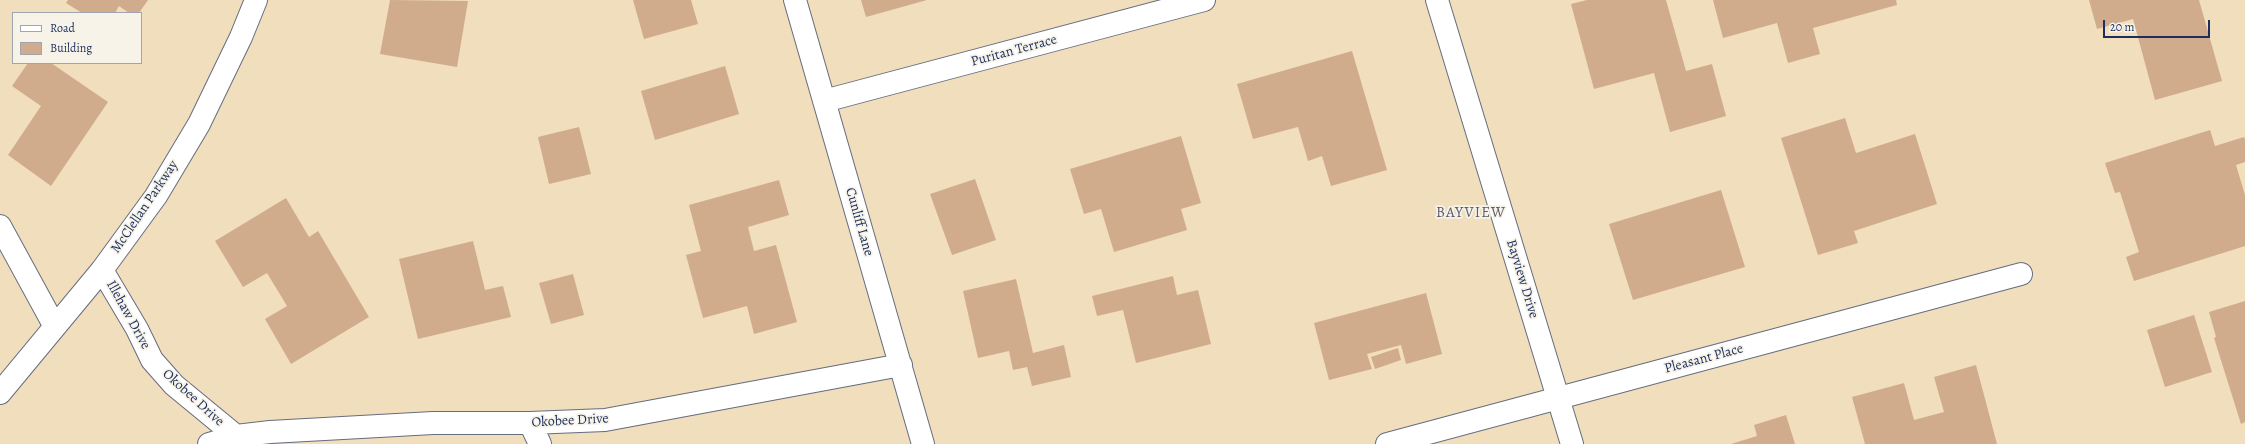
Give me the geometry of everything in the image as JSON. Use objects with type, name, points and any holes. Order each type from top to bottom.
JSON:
[{"type":"street","name":"McClellan Parkway","points":[[0,393],[54,325],[102,270],[156,196],[199,124],[241,37],[256,0]]},
{"type":"street","name":"Cunliff Lane","points":[[795,0],[923,444]]},
{"type":"street","name":"Puritan Terrace","points":[[824,101],[1204,0]]},
{"type":"street","name":"Bayview Drive","points":[[1437,0],[1572,444]]},
{"type":"street","points":[[0,226],[54,325]]},
{"type":"street","name":"Illehaw Drive","points":[[102,270],[137,329],[152,360]]},
{"type":"street","name":"Pleasant Place","points":[[1387,444],[2021,274]]},
{"type":"street","name":"Okobee Drive","points":[[152,360],[174,385],[236,436]]},
{"type":"street","name":"Okobee Drive","points":[[209,444],[236,436],[270,432],[433,423],[530,423],[605,420],[901,365]]},
{"type":"street","points":[[530,423],[540,444]]},
{"type":"building","points":[[68,0],[148,0],[140,12],[128,12],[119,6],[116,12],[80,12],[66,3]]},
{"type":"building","points":[[390,0],[468,1],[457,67],[380,54]]},
{"type":"building","points":[[633,0],[691,0],[698,24],[644,39]]},
{"type":"building","points":[[861,0],[927,0],[866,17]]},
{"type":"building","points":[[1587,0],[1666,0],[1686,71],[1712,64],[1726,116],[1670,132],[1654,73],[1594,89],[1571,4]]},
{"type":"building","points":[[1713,0],[1896,0],[1897,5],[1813,28],[1820,54],[1788,63],[1777,23],[1723,38]]},
{"type":"building","points":[[2089,0],[2199,0],[2222,81],[2155,100],[2133,19],[2097,29]]},
{"type":"building","points":[[1352,51],[1387,170],[1331,186],[1322,156],[1308,161],[1298,127],[1253,139],[1237,84]]},
{"type":"building","points":[[27,64],[52,64],[108,102],[51,186],[8,155],[41,106],[12,86]]},
{"type":"building","points":[[725,66],[739,114],[655,140],[641,91]]},
{"type":"building","points":[[1845,118],[1856,153],[1915,134],[1937,204],[1854,231],[1858,243],[1818,255],[1781,138]]},
{"type":"building","points":[[579,127],[591,174],[549,184],[538,137]]},
{"type":"building","points":[[2210,130],[2215,146],[2244,137],[2245,139],[2245,162],[2236,165],[2245,195],[2245,246],[2134,281],[2126,257],[2139,252],[2120,192],[2115,193],[2105,163]]},
{"type":"building","points":[[1181,136],[1201,203],[1181,209],[1187,230],[1114,252],[1101,209],[1084,214],[1070,169]]},
{"type":"building","points":[[975,179],[996,240],[952,255],[930,194]]},
{"type":"building","points":[[779,180],[789,215],[748,227],[754,251],[776,245],[797,322],[754,334],[747,306],[703,318],[686,255],[701,251],[689,205]]},
{"type":"building","points":[[1721,190],[1745,267],[1633,300],[1609,224]]},
{"type":"building","points":[[286,198],[309,237],[318,231],[369,317],[291,364],[265,319],[287,306],[267,273],[243,287],[215,241]]},
{"type":"building","points":[[473,241],[485,290],[503,286],[511,317],[418,339],[399,259]]},
{"type":"building","points":[[573,274],[584,315],[551,324],[539,283]]},
{"type":"building","points":[[1173,276],[1177,295],[1198,290],[1211,344],[1136,363],[1123,310],[1097,316],[1092,296]]},
{"type":"building","points":[[1016,279],[1033,353],[1064,345],[1071,377],[1032,386],[1027,367],[1013,370],[1009,351],[978,358],[963,291]]},
{"type":"building","points":[[1426,293],[1442,354],[1406,364],[1401,345],[1367,354],[1372,369],[1329,380],[1314,323]]},
{"type":"building","points":[[2245,301],[2245,422],[2241,424],[2214,338],[2216,337],[2209,312]]},
{"type":"building","points":[[2194,315],[2212,372],[2165,387],[2147,330]]},
{"type":"building","points":[[1398,348],[1401,360],[1375,369],[1371,357]]},
{"type":"building","points":[[1976,365],[1997,444],[1865,444],[1852,397],[1904,383],[1914,420],[1944,412],[1934,377]]},
{"type":"building","points":[[1786,415],[1795,444],[1731,444],[1757,436],[1754,425]]},
{"type":"district","name":"BAYVIEW","points":[[1471,213]]}]
